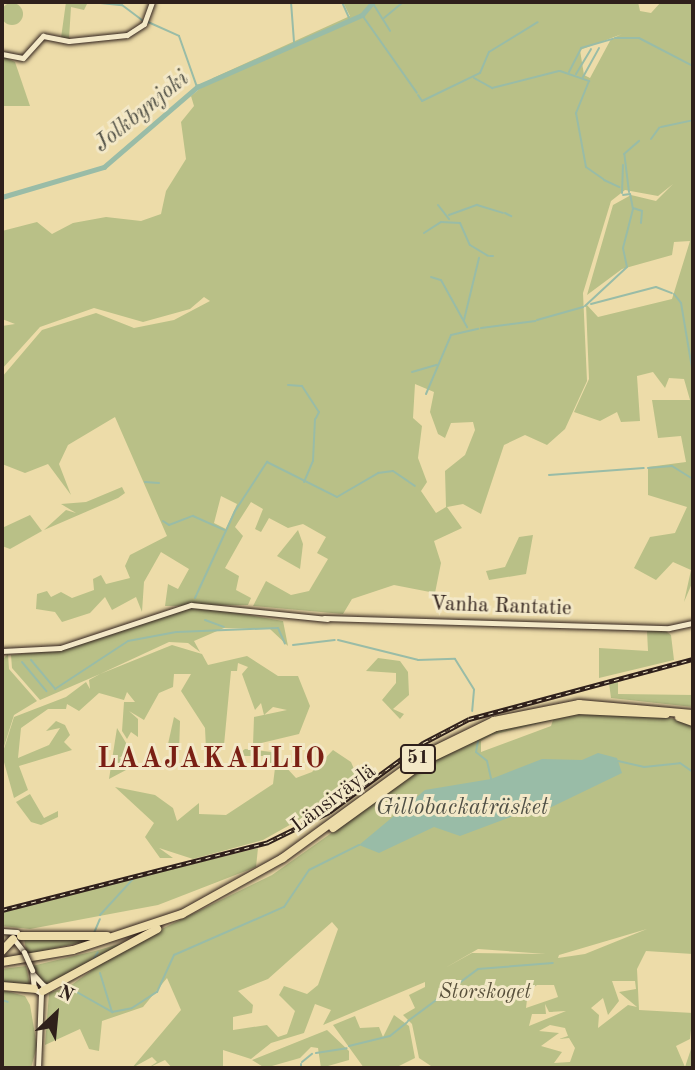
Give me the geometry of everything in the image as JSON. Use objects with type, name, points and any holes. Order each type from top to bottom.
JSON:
[{"type":"highway","name":"Länsiväylä","points":[[2,965],[141,930],[261,872],[407,766],[478,728],[579,704],[692,717]]},
{"type":"highway","name":"Länsiväylä","points":[[2,965],[157,929],[263,877],[412,770],[467,738],[526,718],[579,710],[692,717]]},
{"type":"highway","points":[[2,986],[38,989],[157,929]]},
{"type":"highway","points":[[2,951],[17,937],[84,938],[141,930]]},
{"type":"main road","points":[[2,54],[23,58],[43,36],[73,41],[127,35],[144,24],[152,2]]},
{"type":"main road","name":"Vanha Rantatie","points":[[2,651],[60,648],[188,605],[287,617],[664,627],[693,623]]},
{"type":"main road","points":[[3,931],[17,937],[38,989],[38,1068]]},
{"type":"green space","points":[[66,2],[88,2],[84,10],[71,7],[69,39],[61,38]]},
{"type":"green space","points":[[343,2],[638,2],[640,11],[651,13],[661,2],[693,2],[693,581],[684,602],[691,570],[673,562],[656,580],[634,568],[650,537],[675,533],[687,507],[648,495],[648,467],[686,462],[681,436],[658,438],[652,400],[690,400],[684,379],[669,378],[665,388],[653,372],[637,376],[640,421],[621,422],[617,412],[600,421],[574,412],[589,379],[586,304],[598,317],[672,299],[690,241],[674,242],[672,255],[622,269],[587,295],[613,205],[631,195],[656,201],[673,184],[658,196],[625,190],[611,201],[583,293],[587,381],[565,429],[547,445],[525,435],[504,445],[481,514],[463,504],[447,507],[462,528],[434,541],[441,563],[435,593],[394,585],[352,599],[343,614],[253,606],[266,581],[291,595],[309,591],[328,559],[317,553],[326,537],[303,524],[288,528],[269,518],[261,532],[255,529],[263,509],[251,502],[235,527],[243,536],[225,568],[239,576],[236,590],[251,598],[248,605],[165,606],[168,584],[178,589],[189,569],[161,552],[144,582],[142,612],[136,597],[112,610],[105,597],[90,613],[62,622],[55,612],[36,609],[37,594],[47,591],[51,597],[61,592],[72,598],[94,590],[93,579],[101,575],[106,584],[130,578],[125,566],[130,555],[167,536],[115,417],[68,445],[59,464],[71,495],[48,464],[25,473],[2,464],[2,377],[42,330],[96,313],[134,328],[174,320],[210,301],[204,297],[190,309],[143,322],[94,308],[40,327],[2,369],[2,326],[15,324],[2,319],[2,231],[37,222],[52,234],[73,223],[106,217],[141,221],[161,214],[166,191],[186,159],[181,122],[194,106],[191,96],[213,78],[350,16]],"holes":[[[622,34],[611,39],[590,78],[584,75],[580,50]],[[415,384],[434,392],[430,412],[438,434],[445,438],[451,423],[473,422],[475,430],[465,455],[445,471],[446,507],[436,513],[421,491],[427,482],[418,458],[422,426],[413,418]],[[221,496],[237,504],[226,529],[214,523]]]},
{"type":"green space","points":[[12,3],[20,6],[23,14],[20,22],[12,25],[4,22],[1,14],[4,6]]},
{"type":"green space","points":[[2,56],[15,62],[30,106],[2,106]]},
{"type":"green space","points":[[122,487],[125,493],[118,498],[44,530],[66,510],[76,513],[61,504],[86,502]]},
{"type":"green space","points":[[30,515],[42,531],[10,549],[2,546],[2,528]]},
{"type":"green space","points":[[298,530],[303,544],[300,569],[277,556]]},
{"type":"green space","points":[[533,535],[526,574],[489,580],[486,571],[505,567],[519,537]]},
{"type":"green space","points":[[192,605],[283,621],[288,646],[270,629],[224,628],[194,641],[200,652],[188,643],[169,642],[40,700],[12,668],[11,655],[46,651]]},
{"type":"green space","points":[[663,629],[671,635],[674,660],[599,678],[599,648],[648,651],[647,631]]},
{"type":"green space","points":[[172,645],[202,654],[208,665],[247,656],[278,676],[298,676],[310,706],[299,734],[253,745],[254,717],[264,715],[261,703],[255,710],[242,674],[248,667],[238,663],[237,671],[231,671],[224,745],[207,770],[205,728],[181,691],[191,674],[174,674],[173,687],[159,693],[144,720],[129,711],[138,719],[138,737],[131,732],[127,739],[122,731],[124,702],[135,702],[127,692],[124,700],[99,693],[79,711],[67,704],[66,709],[48,709],[21,728],[18,758],[49,745],[60,728],[46,731],[56,721],[65,725],[70,735],[64,742],[72,750],[19,766],[28,790],[14,798],[2,755],[14,717],[66,697],[86,682],[90,689],[89,680]],"holes":[[[273,707],[287,710],[264,715]]]},
{"type":"green space","points":[[8,654],[9,669],[37,701],[14,715],[2,753],[2,660]]},
{"type":"green space","points":[[378,658],[400,661],[408,672],[409,695],[393,709],[404,714],[400,719],[382,700],[396,683],[396,673],[366,671]]},
{"type":"green space","points":[[618,682],[618,694],[693,695],[693,707],[611,698],[609,683]]},
{"type":"green space","name":"Storskoget","points":[[579,712],[650,714],[693,723],[693,954],[646,951],[637,969],[639,1010],[693,1013],[690,1039],[676,1046],[685,1067],[693,1043],[693,1068],[434,1068],[419,1058],[412,1024],[403,1015],[415,1008],[409,995],[425,987],[425,982],[323,1025],[331,1010],[315,1004],[304,1033],[271,1043],[251,1059],[223,1050],[223,1067],[172,1068],[165,1060],[148,1068],[157,1062],[152,1057],[132,1068],[181,1010],[167,978],[143,1007],[102,1021],[99,1051],[89,1049],[80,1029],[45,1045],[49,993],[70,986],[121,949],[272,875],[446,752],[504,728]],"holes":[[[553,720],[551,726],[481,752],[481,741],[492,735]],[[332,922],[338,929],[318,985],[307,994],[284,986],[279,995],[295,1011],[287,1034],[278,1037],[267,1025],[233,1030],[233,1017],[252,1013],[253,1005],[238,991],[268,979]],[[647,929],[585,954],[558,958],[559,955]],[[478,949],[546,954],[472,953],[445,968]],[[612,981],[635,981],[636,989],[619,992],[637,1007],[628,1005],[598,1028],[599,1015],[591,1008],[603,998],[608,1015],[619,1001]],[[537,985],[554,985],[558,997],[526,1008],[528,991]],[[545,1004],[549,1012],[566,1011],[529,1026],[532,1014],[546,1014]],[[550,1025],[565,1028],[568,1036],[559,1039],[569,1038],[575,1048],[570,1062],[554,1063],[562,1052],[541,1046],[559,1033],[539,1031]]]},
{"type":"green space","points":[[174,717],[180,721],[179,753],[168,744]]},
{"type":"green space","points":[[117,728],[131,751],[119,758],[128,762],[126,770],[109,779]]},
{"type":"green space","points":[[245,749],[272,752],[296,778],[312,772],[333,750],[351,762],[361,785],[263,840],[193,859],[159,848],[173,858],[160,858],[145,837],[154,823],[115,787],[155,795],[173,808],[177,821],[199,803],[199,814],[226,815],[273,784],[275,768],[263,756],[236,756]]},
{"type":"green space","points":[[30,794],[44,818],[58,811],[58,817],[41,825],[31,822],[16,802]]},
{"type":"green space","points":[[258,848],[256,867],[158,905],[30,929],[2,926],[2,911]]},
{"type":"green space","points":[[24,939],[94,939],[27,955]]},
{"type":"green space","points":[[133,940],[46,988],[32,966],[95,951]]},
{"type":"green space","points":[[26,966],[30,985],[2,985],[2,969]]},
{"type":"green space","points":[[2,990],[25,996],[30,1005],[37,1046],[31,1068],[2,1068]]},
{"type":"green space","points":[[394,1015],[409,1026],[415,1058],[395,1068],[364,1068],[333,1025],[355,1016],[360,1028],[379,1027],[383,1037]]},
{"type":"green space","points":[[327,1030],[349,1051],[349,1060],[321,1068],[318,1048],[311,1047],[300,1058],[265,1068],[252,1060]]},
{"type":"water","name":"Gillobackaträsket","points":[[598,753],[617,758],[622,773],[535,815],[513,816],[460,836],[434,827],[379,853],[359,845],[425,790],[491,779],[542,759],[582,760]]},
{"type":"waterway","points":[[91,2],[122,5],[142,20]]},
{"type":"waterway","points":[[291,2],[294,42]]},
{"type":"waterway","points":[[342,2],[349,18]]},
{"type":"waterway","points":[[372,2],[390,31]]},
{"type":"waterway","name":"Jolkbynjoki","points":[[2,197],[104,167],[197,87],[362,15],[373,2]]},
{"type":"waterway","points":[[384,18],[403,2]]},
{"type":"waterway","points":[[362,15],[417,93]]},
{"type":"waterway","points":[[148,22],[179,36],[197,87]]},
{"type":"waterway","points":[[418,95],[422,101],[480,73],[489,52],[538,22]]},
{"type":"waterway","points":[[615,38],[639,38],[693,66]]},
{"type":"waterway","points":[[569,72],[581,48],[613,39]]},
{"type":"waterway","points":[[583,77],[599,48]]},
{"type":"waterway","points":[[576,74],[591,49]]},
{"type":"waterway","points":[[474,78],[492,88],[559,71]]},
{"type":"waterway","points":[[560,71],[589,81],[576,113],[586,167],[603,179]]},
{"type":"waterway","points":[[661,127],[693,120]]},
{"type":"waterway","points":[[651,139],[659,128]]},
{"type":"waterway","points":[[629,192],[624,154],[639,141]]},
{"type":"waterway","points":[[622,193],[623,165]]},
{"type":"waterway","points":[[604,180],[619,187]]},
{"type":"waterway","points":[[585,306],[627,267],[623,248],[633,209],[630,194],[623,195]]},
{"type":"waterway","points":[[438,205],[449,219]]},
{"type":"waterway","points":[[449,215],[477,205],[503,213]]},
{"type":"waterway","points":[[633,208],[642,211],[641,223]]},
{"type":"waterway","points":[[505,213],[511,216]]},
{"type":"waterway","points":[[424,233],[441,222],[460,223],[470,245],[488,256]]},
{"type":"waterway","points":[[464,320],[479,258]]},
{"type":"waterway","points":[[431,277],[441,280],[467,327]]},
{"type":"waterway","points":[[591,304],[656,287],[672,293]]},
{"type":"waterway","points":[[674,294],[681,303],[693,374]]},
{"type":"waterway","points":[[537,320],[583,307]]},
{"type":"waterway","points":[[481,328],[536,321]]},
{"type":"waterway","points":[[426,394],[451,335],[478,329]]},
{"type":"waterway","points":[[412,372],[437,365]]},
{"type":"waterway","points":[[288,385],[302,386],[319,412],[316,418]]},
{"type":"waterway","points":[[304,482],[313,461],[315,419]]},
{"type":"waterway","points":[[195,598],[235,511],[267,462],[337,497],[378,473],[393,471],[408,481]]},
{"type":"waterway","points":[[648,468],[672,466],[693,479]]},
{"type":"waterway","points":[[549,475],[644,468]]},
{"type":"waterway","points":[[145,482],[159,483]]},
{"type":"waterway","points":[[409,482],[415,486]]},
{"type":"waterway","points":[[163,521],[169,525],[193,516],[224,530]]},
{"type":"waterway","points":[[205,620],[224,627]]},
{"type":"waterway","points":[[177,632],[278,628],[285,644]]},
{"type":"waterway","points":[[31,660],[55,689],[128,641],[176,632]]},
{"type":"waterway","points":[[293,645],[335,640]]},
{"type":"waterway","points":[[338,640],[418,660],[455,659],[474,690],[472,711]]},
{"type":"waterway","points":[[22,662],[46,691]]},
{"type":"waterway","points":[[478,741],[476,752],[487,761],[491,779]]},
{"type":"waterway","points":[[618,761],[644,767],[680,763],[693,772]]},
{"type":"waterway","points":[[100,973],[112,1012],[132,1008],[157,992],[174,955],[284,907],[309,870],[359,845]]},
{"type":"waterway","points":[[100,915],[133,879]]},
{"type":"waterway","points":[[94,933],[100,919]]},
{"type":"waterway","points":[[93,960],[98,952]]},
{"type":"waterway","points":[[408,1021],[478,969],[553,963]]},
{"type":"waterway","points":[[75,991],[112,1012]]},
{"type":"waterway","points":[[2,1000],[8,1002]]},
{"type":"waterway","points":[[349,1046],[390,1036],[407,1022]]},
{"type":"waterway","points":[[316,1053],[347,1048]]},
{"type":"waterway","points":[[302,1062],[312,1054]]},
{"type":"railway","points":[[2,910],[268,842],[329,812],[423,743],[469,719],[693,659]]},
{"type":"district","name":"LAAJAKALLIO","points":[[212,760]]}]
